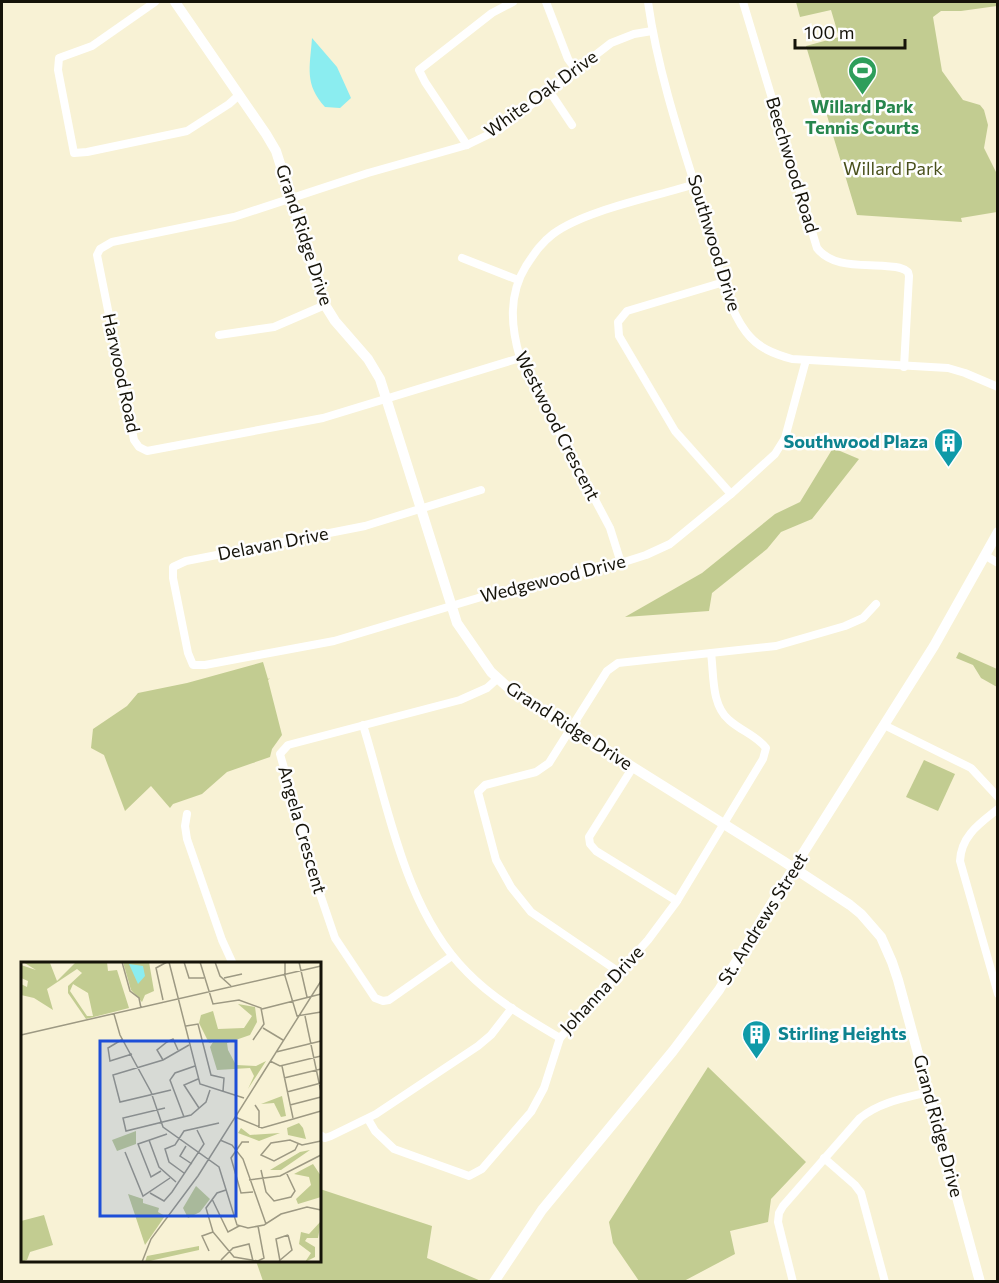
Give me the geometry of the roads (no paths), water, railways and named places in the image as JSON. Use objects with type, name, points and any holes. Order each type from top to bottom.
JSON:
[{"type":"street","points":[[155,2],[92,46],[59,57],[58,70],[74,153],[187,131],[239,95]]},
{"type":"street","name":"Grand Ridge Drive","points":[[175,2],[276,151],[325,305],[342,330],[368,359],[380,380],[451,606],[461,631],[497,679],[570,729],[724,824],[861,914],[881,938],[892,962],[980,1281]]},
{"type":"street","points":[[467,146],[419,70],[492,13],[513,2]]},
{"type":"street","points":[[546,2],[564,49],[576,70]]},
{"type":"street","name":"Southwood Drive","points":[[648,2],[658,59],[724,282],[739,321],[758,344],[774,354],[792,359],[948,368],[998,387]]},
{"type":"street","name":"Beechwood Road","points":[[743,2],[817,248],[824,257],[837,262],[898,267],[908,272],[904,366]]},
{"type":"street","name":"White Oak Drive","points":[[291,198],[368,173],[467,146],[500,129],[611,43],[634,34],[652,31]]},
{"type":"street","points":[[550,92],[572,125]]},
{"type":"street","name":"Westwood Crescent","points":[[621,563],[610,528],[520,358],[514,339],[512,321],[518,280],[536,249],[553,234],[573,222],[695,184]]},
{"type":"street","name":"Harwood Road","points":[[291,198],[234,217],[112,242],[100,249],[97,262],[134,440],[139,447],[147,451],[323,418],[520,358]]},
{"type":"street","points":[[462,258],[518,280]]},
{"type":"street","points":[[724,282],[627,310],[618,322],[619,336],[675,431],[731,494]]},
{"type":"street","points":[[219,335],[274,327],[325,305]]},
{"type":"street","name":"Wedgewood Drive","points":[[205,665],[334,641],[451,606],[621,563],[670,544],[731,494],[781,446],[806,360]]},
{"type":"street","name":"Delavan Drive","points":[[205,665],[193,665],[188,653],[173,578],[173,567],[186,561],[365,526],[481,490]]},
{"type":"street","name":"St. Andrews Street","points":[[494,1281],[542,1210],[673,1051],[720,990],[934,646],[998,532]]},
{"type":"street","points":[[986,556],[998,563]]},
{"type":"street","points":[[619,972],[531,912],[510,887],[496,860],[478,792],[485,785],[536,772],[549,763],[607,670],[618,663],[776,646],[844,626],[863,618],[876,604]]},
{"type":"street","name":"Johanna Drive","points":[[363,725],[402,857],[416,897],[434,929],[452,956],[467,973],[512,1008],[560,1038],[648,940],[677,900],[763,759],[766,748],[760,740],[728,720],[720,710],[715,693],[711,653]]},
{"type":"street","name":"Angela Crescent","points":[[452,956],[389,1000],[383,1001],[375,998],[368,990],[335,938],[319,891],[280,754],[288,745],[460,700],[487,688],[497,679]]},
{"type":"street","points":[[884,725],[971,768],[998,797]]},
{"type":"street","points":[[633,767],[589,837],[590,844],[596,851],[677,900]]},
{"type":"street","points":[[998,809],[972,830],[964,841],[960,861],[998,994]]},
{"type":"street","points":[[187,813],[185,826],[187,839],[222,940],[233,962]]},
{"type":"street","points":[[321,1136],[325,1138],[331,1136],[368,1119],[478,1046],[491,1035],[512,1008]]},
{"type":"street","points":[[368,1119],[375,1131],[394,1149],[462,1174],[470,1176],[475,1174],[482,1169],[531,1112],[544,1088],[560,1038]]},
{"type":"street","points":[[793,1281],[778,1222],[779,1213],[790,1196],[860,1118],[871,1109],[929,1092]]},
{"type":"street","points":[[824,1158],[861,1193],[885,1281]]},
{"type":"water","points":[[312,38],[337,67],[351,98],[340,108],[325,107],[314,91],[310,75]]},
{"type":"place","name":"Willard Park Tennis Courts","points":[[862,96]]},
{"type":"place","name":"Southwood Plaza","points":[[949,468]]},
{"type":"place","name":"Stirling Heights","points":[[757,1060]]},
{"type":"park label","name":"Willard Park","points":[[893,169]]}]
